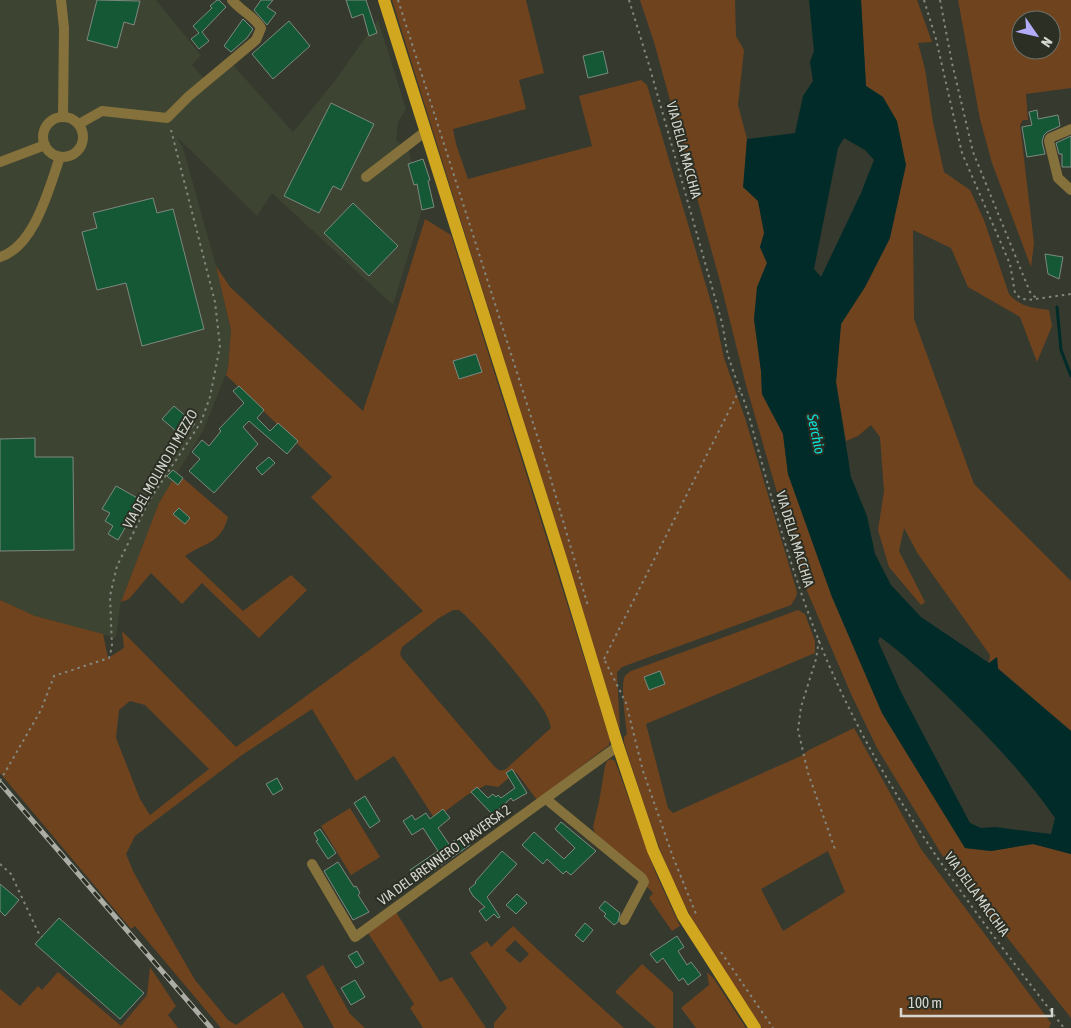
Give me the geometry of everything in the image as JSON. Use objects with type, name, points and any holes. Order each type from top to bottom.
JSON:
[{"type":"main road","points":[[384,0],[618,746],[653,850],[675,901],[710,960],[755,1028]]},
{"type":"street","points":[[61,0],[64,28],[63,116]]},
{"type":"street","points":[[79,124],[102,111],[167,118],[189,96],[256,40],[262,28],[257,20],[238,7],[232,0]]},
{"type":"street","points":[[63,116],[69,117],[79,124],[82,130],[82,144],[79,150],[74,154],[60,157],[48,151],[43,132],[50,121],[63,116]]},
{"type":"street","points":[[1071,129],[1050,138],[1049,141],[1058,178],[1071,190]]},
{"type":"street","points":[[366,177],[426,131]]},
{"type":"street","points":[[0,162],[45,145]]},
{"type":"street","points":[[0,257],[20,246],[31,228],[41,210],[60,157]]},
{"type":"street","name":"VIA DEL BRENNERO TRAVERSA 2","points":[[312,864],[355,937],[618,746]]},
{"type":"street","points":[[546,799],[642,878],[644,882],[624,920]]},
{"type":"path","points":[[398,0],[549,473],[590,612]]},
{"type":"path","name":"VIA DELLA MACCHIA","points":[[629,0],[664,114],[721,319],[728,354],[751,423],[802,596],[819,640],[858,727],[914,824],[960,890],[1064,1028]]},
{"type":"path","points":[[924,0],[936,39],[962,153],[1010,264],[1015,293],[1020,298],[1028,300],[1071,294]]},
{"type":"path","points":[[940,0],[952,63],[973,152],[1030,292],[1037,299]]},
{"type":"path","name":"VIA DEL MOLINO DI MEZZO","points":[[0,781],[41,710],[54,676],[108,658],[112,647],[110,596],[117,566],[149,501],[201,422],[210,397],[220,346],[215,302],[167,118]]},
{"type":"path","points":[[604,659],[740,390]]},
{"type":"path","points":[[819,640],[816,659],[801,707],[798,730],[808,773],[836,852]]},
{"type":"path","points":[[601,650],[626,703],[643,771],[673,857],[697,916]]},
{"type":"path","points":[[0,864],[11,874],[42,937]]},
{"type":"path","points":[[717,946],[773,1028]]},
{"type":"shaded area","points":[[0,0],[156,0],[201,55],[192,65],[208,83],[232,64],[293,132],[334,82],[378,20],[406,109],[398,122],[396,140],[409,151],[422,210],[393,305],[272,193],[257,216],[177,137],[183,148],[216,266],[231,330],[228,369],[203,431],[159,503],[120,605],[116,638],[35,616],[0,600]]},
{"type":"shaded area","points":[[392,0],[526,0],[544,73],[519,80],[526,109],[453,129],[468,179],[592,146],[579,96],[641,80],[647,85],[715,316],[724,358],[745,418],[797,592],[791,605],[622,667],[617,672],[620,731]]},
{"type":"shaded area","points":[[640,0],[735,0],[736,36],[744,50],[738,105],[747,139],[744,187],[758,201],[765,233],[760,247],[767,263],[761,277],[754,319],[762,394],[783,434],[788,474],[832,597],[882,713],[965,848],[991,851],[1033,844],[1071,854],[1071,1018],[942,855],[877,748],[851,694],[802,579],[746,385],[721,285],[654,42]]},
{"type":"shaded area","points":[[861,0],[917,0],[932,42],[918,43],[925,69],[933,122],[944,172],[970,190],[984,220],[1009,294],[1022,304],[1049,310],[1052,326],[1037,362],[1020,317],[968,287],[951,248],[913,230],[914,319],[974,484],[1071,581],[1071,731],[998,668],[997,657],[989,663],[990,655],[918,554],[904,528],[899,551],[925,602],[921,605],[889,567],[878,530],[884,491],[880,437],[871,425],[858,436],[846,441],[836,382],[841,324],[865,287],[890,238],[883,97],[866,86]]},
{"type":"shaded area","points":[[958,0],[1071,0],[1071,88],[1026,94],[1028,120],[1023,120],[1020,125],[1034,243],[1031,267],[992,163],[980,119]]},
{"type":"shaded area","points":[[425,219],[451,235],[610,740],[609,745],[537,800],[516,772],[498,787],[486,785],[467,795],[435,819],[394,756],[356,781],[312,709],[242,755],[135,836],[126,854],[133,871],[195,980],[228,1020],[236,1025],[283,992],[304,1028],[221,1028],[135,926],[131,929],[0,773],[0,600],[35,616],[103,634],[108,658],[124,648],[122,631],[236,747],[423,611],[311,497],[332,477],[226,375],[231,330],[216,266],[230,287],[363,411]],"holes":[[[453,610],[459,610],[465,615],[512,668],[538,701],[551,728],[504,770],[499,770],[494,766],[400,654],[402,647],[439,618]],[[130,701],[145,705],[209,769],[150,815],[140,799],[116,738],[119,710]]]},
{"type":"shaded area","points":[[177,473],[228,517],[225,526],[217,538],[185,556],[243,611],[291,575],[307,590],[259,638],[202,583],[182,604],[151,573],[129,599],[121,602],[159,503]]},
{"type":"shaded area","points":[[798,610],[805,614],[815,641],[815,653],[646,724],[668,808],[673,813],[801,756],[809,750],[854,728],[921,849],[1051,1023],[1049,1028],[762,1028],[699,932],[672,879],[657,841],[624,743],[624,737],[627,734],[623,695],[624,680],[625,675],[631,671]],"holes":[[[828,851],[845,892],[783,931],[761,889]]]},
{"type":"shaded area","points":[[611,759],[615,761],[656,874],[680,926],[672,931],[649,898],[653,893],[595,833],[593,827],[605,766],[607,761]]},
{"type":"shaded area","points":[[350,808],[380,857],[351,875],[321,826]]},
{"type":"shaded area","points":[[396,912],[440,982],[452,977],[486,1028],[423,1028],[410,1008],[414,1004],[368,933]]},
{"type":"shaded area","points":[[513,926],[624,1028],[494,1028],[494,1023],[507,1008],[470,953],[487,941],[491,947]],"holes":[[[515,940],[529,954],[520,963],[505,950]]]},
{"type":"shaded area","points":[[642,964],[673,992],[673,1028],[656,1028],[615,992]]},
{"type":"shaded area","points":[[323,965],[350,1014],[365,1028],[334,1028],[306,976]]},
{"type":"shaded area","points":[[150,967],[176,1006],[168,1015],[178,1028],[0,1028],[0,989],[20,1006],[38,986],[42,990],[58,972],[121,1026],[147,995]]},
{"type":"shaded area","points":[[707,972],[714,979],[746,1028],[696,1028],[681,1008],[709,985]]},
{"type":"water","name":"Serchio","points":[[809,0],[861,0],[866,86],[883,97],[897,121],[906,165],[890,238],[865,287],[841,324],[836,382],[851,477],[867,516],[875,554],[891,585],[921,617],[989,663],[997,657],[998,669],[1071,731],[1071,854],[1033,844],[991,851],[965,848],[882,713],[832,597],[788,474],[783,434],[762,394],[754,319],[757,287],[767,263],[760,247],[764,233],[758,201],[743,187],[747,139],[795,133],[803,96],[813,81],[810,62],[814,51]],"holes":[[[844,138],[865,150],[874,160],[861,193],[821,277],[814,269],[838,148]],[[880,637],[946,695],[1017,769],[1055,818],[1051,834],[995,827],[981,828],[970,823],[901,692],[878,641]]]},
{"type":"building","points":[[97,0],[140,1],[134,25],[124,22],[117,48],[87,40]]},
{"type":"building","points":[[217,0],[226,7],[202,32],[209,41],[199,49],[191,39],[199,33],[193,26],[212,8],[210,6]]},
{"type":"building","points":[[261,0],[273,0],[267,7],[276,13],[267,25],[254,10]]},
{"type":"building","points":[[346,0],[366,0],[377,33],[369,36],[363,14],[352,18]]},
{"type":"building","points":[[243,19],[253,29],[247,38],[231,52],[224,46]]},
{"type":"building","points":[[289,21],[310,46],[273,79],[252,54]]},
{"type":"building","points":[[603,51],[608,73],[588,78],[583,56]]},
{"type":"building","points":[[331,103],[374,124],[341,190],[333,186],[319,213],[284,196]]},
{"type":"building","points":[[1037,110],[1038,119],[1058,115],[1060,126],[1044,135],[1042,142],[1045,154],[1027,157],[1022,127],[1032,125],[1029,112]]},
{"type":"building","points":[[1071,136],[1071,167],[1062,167],[1062,154],[1059,154],[1056,143]]},
{"type":"building","points":[[423,159],[430,180],[428,181],[434,207],[422,210],[417,184],[414,185],[408,164]]},
{"type":"building","points":[[153,198],[157,213],[173,209],[204,329],[142,346],[126,283],[97,290],[82,232],[97,228],[93,213]]},
{"type":"building","points":[[353,203],[398,246],[369,276],[324,233]]},
{"type":"building","points":[[1045,254],[1063,257],[1059,279],[1048,274]]},
{"type":"building","points":[[476,354],[482,372],[459,379],[453,361]]},
{"type":"building","points":[[239,386],[264,410],[257,418],[270,431],[278,423],[298,441],[287,454],[249,421],[243,427],[258,444],[214,493],[189,471],[200,459],[192,452],[202,440],[209,446],[221,431],[219,429],[244,403],[233,391]]},
{"type":"building","points":[[174,406],[195,424],[183,437],[162,419]]},
{"type":"building","points":[[35,438],[35,457],[73,457],[74,550],[0,551],[0,439]]},
{"type":"building","points":[[269,457],[275,463],[262,475],[256,468]]},
{"type":"building","points":[[173,470],[183,478],[178,485],[167,476]]},
{"type":"building","points":[[116,486],[141,500],[118,540],[108,534],[113,526],[105,521],[110,513],[102,509]]},
{"type":"building","points":[[179,508],[190,518],[185,524],[173,514]]},
{"type":"building","points":[[660,671],[665,684],[649,690],[644,677]]},
{"type":"building","points":[[512,769],[527,793],[513,801],[511,798],[493,815],[471,792],[477,787],[488,798],[493,794],[501,798],[515,788],[506,773]]},
{"type":"building","points":[[277,778],[283,789],[273,795],[266,784]]},
{"type":"building","points":[[365,796],[380,821],[370,828],[354,803]]},
{"type":"building","points":[[443,809],[450,818],[438,828],[449,844],[464,834],[470,845],[424,877],[420,878],[419,875],[415,878],[410,870],[438,851],[423,828],[412,835],[403,821],[412,815],[415,820],[426,813],[430,819]]},
{"type":"building","points":[[561,822],[596,851],[571,875],[566,871],[563,874],[547,859],[543,864],[522,845],[534,832],[564,859],[575,848],[555,829]]},
{"type":"building","points":[[320,829],[336,853],[328,859],[316,841],[318,840],[314,833]]},
{"type":"building","points":[[502,851],[517,864],[487,897],[500,917],[498,918],[494,914],[486,921],[479,911],[485,907],[473,896],[469,889]]},
{"type":"building","points":[[338,862],[354,887],[356,886],[360,893],[358,895],[369,912],[353,920],[324,871]]},
{"type":"building","points":[[0,884],[19,900],[5,916],[0,911]]},
{"type":"building","points":[[517,894],[527,903],[516,914],[506,905]]},
{"type":"building","points":[[605,901],[620,913],[618,922],[614,925],[604,916],[606,914],[599,908]]},
{"type":"building","points":[[59,918],[144,993],[120,1019],[35,944]]},
{"type":"building","points":[[585,923],[593,930],[583,942],[575,935]]},
{"type":"building","points":[[677,936],[684,947],[678,951],[687,965],[691,962],[701,975],[688,985],[683,978],[679,981],[663,958],[657,963],[650,954]]},
{"type":"building","points":[[357,951],[364,963],[356,968],[348,956]]},
{"type":"building","points":[[355,980],[365,997],[351,1005],[341,988]]},
{"type":"waterway","points":[[1057,307],[1061,350],[1071,376]]},
{"type":"railway","points":[[0,783],[211,1028]]}]
